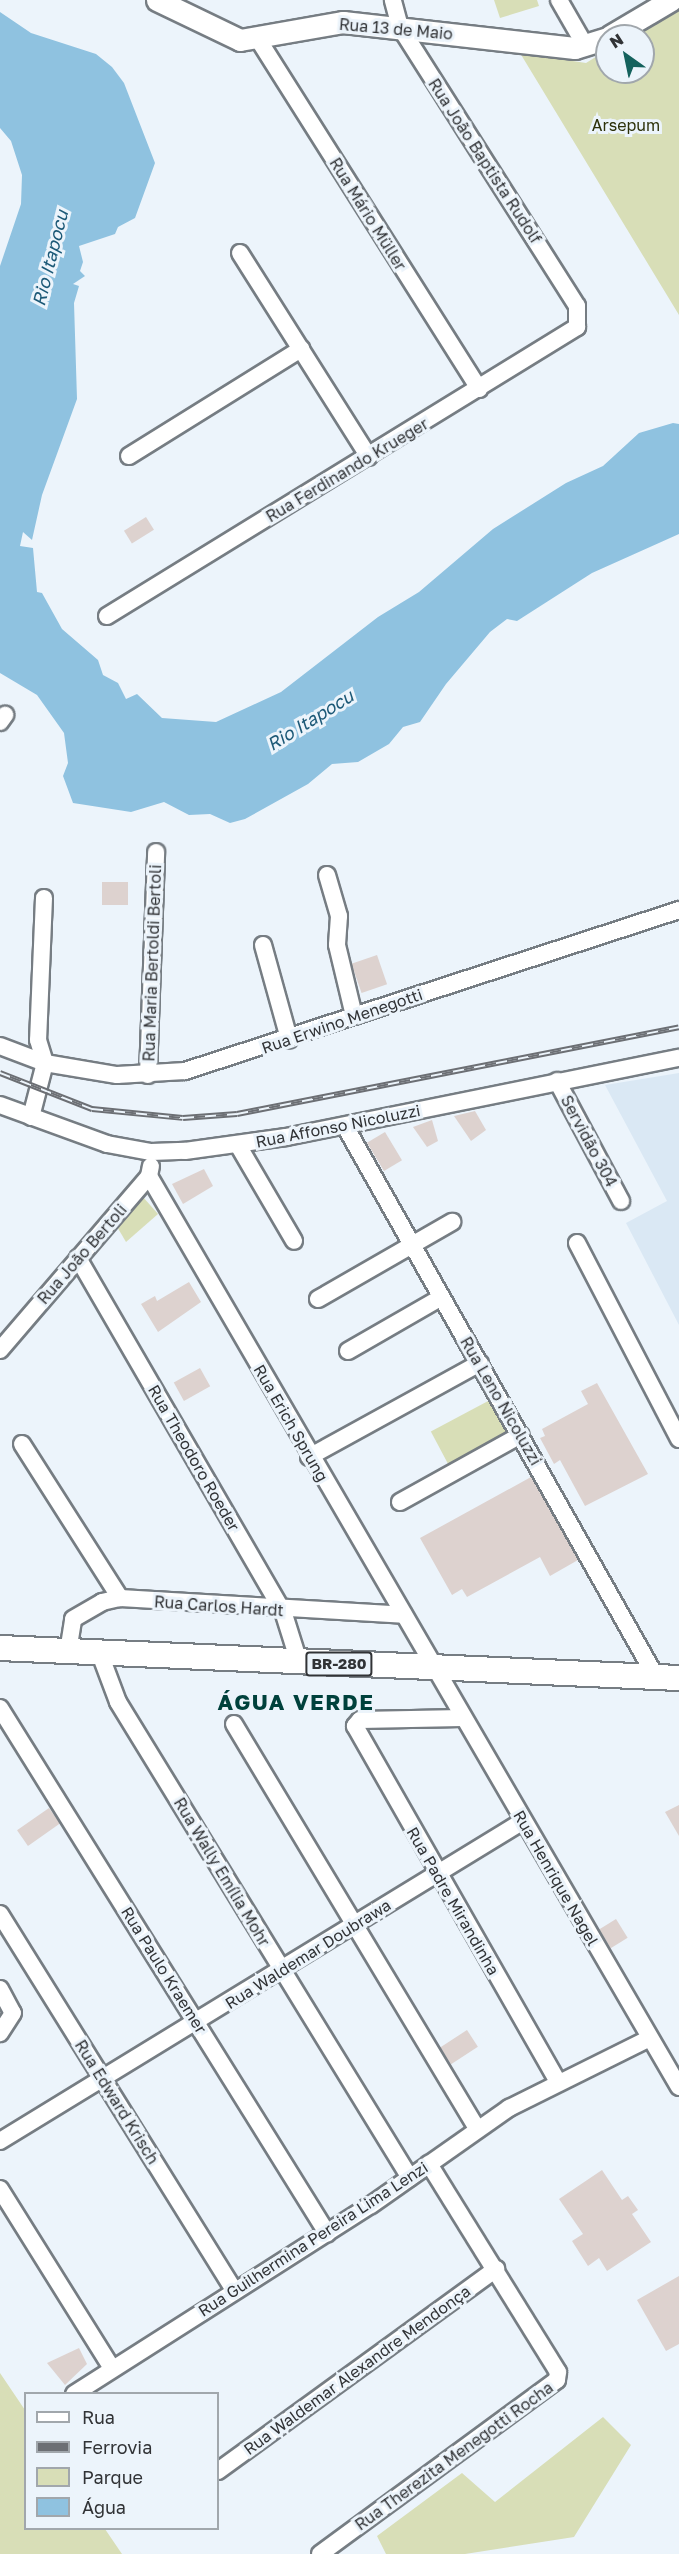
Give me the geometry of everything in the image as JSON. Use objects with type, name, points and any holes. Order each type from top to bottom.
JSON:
[{"type":"highway","name":"BR-280","points":[[0,1648],[434,1669],[667,1677]]},
{"type":"main road","name":"Rua 13 de Maio","points":[[157,0],[225,36],[258,39],[336,23],[400,27],[586,47],[595,43]]},
{"type":"main road","name":"Rua 13 de Maio","points":[[630,24],[671,0]]},
{"type":"street","name":"Rua João Baptista Rudolf","points":[[393,0],[400,27],[577,306],[580,320]]},
{"type":"street","points":[[559,0],[586,47]]},
{"type":"street","name":"Rua Mário Müller","points":[[258,39],[479,390]]},
{"type":"street","points":[[240,253],[369,457]]},
{"type":"street","name":"Rua Ferdinando Krueger","points":[[108,616],[572,334],[580,320]]},
{"type":"street","points":[[129,456],[301,349]]},
{"type":"street","name":"Rua Maria Bertoldi Bertoli","points":[[148,1075],[156,852]]},
{"type":"street","points":[[327,876],[339,916],[337,945],[354,1016]]},
{"type":"street","points":[[31,1118],[45,1063],[38,1040],[44,898]]},
{"type":"street","name":"Rua Erwino Menegotti","points":[[0,1046],[45,1063],[117,1075],[148,1075],[195,1068],[679,910]]},
{"type":"street","points":[[263,945],[289,1039]]},
{"type":"street","name":"Rua Affonso Nicoluzzi","points":[[0,1105],[82,1137],[151,1152],[238,1145],[345,1126],[557,1081],[679,1058]]},
{"type":"street","name":"Servidão 304","points":[[557,1081],[621,1201]]},
{"type":"street","name":"Rua Leno Nicoluzzi","points":[[345,1126],[521,1435],[667,1677]]},
{"type":"street","points":[[238,1145],[294,1241]]},
{"type":"street","points":[[149,1176],[151,1152]]},
{"type":"street","name":"Rua João Bertoli","points":[[0,1350],[149,1176]]},
{"type":"street","name":"Rua Erich Sprung","points":[[149,1176],[309,1457],[434,1669]]},
{"type":"street","points":[[318,1299],[452,1222]]},
{"type":"street","points":[[577,1243],[679,1439]]},
{"type":"street","name":"Rua Theodoro Roeder","points":[[78,1258],[283,1611],[298,1662]]},
{"type":"street","points":[[348,1351],[442,1297]]},
{"type":"street","points":[[309,1457],[480,1363]]},
{"type":"street","points":[[400,1502],[521,1435]]},
{"type":"street","points":[[22,1443],[120,1598]]},
{"type":"street","name":"Rua Carlos Hardt","points":[[68,1652],[73,1619],[102,1602],[120,1598],[283,1611],[403,1615]]},
{"type":"street","name":"Rua Wally Emília Mohr","points":[[100,1654],[112,1692],[410,2178]]},
{"type":"street","name":"Rua Henrique Nagel","points":[[434,1669],[679,2087]]},
{"type":"street","name":"Rua Paulo Kraemer","points":[[0,1708],[327,2233]]},
{"type":"street","name":"Rua Padre Mirandinha","points":[[462,1718],[360,1720],[356,1733],[558,2082]]},
{"type":"street","points":[[234,1724],[477,2129]]},
{"type":"street","name":"Rua Waldemar Doubrawa","points":[[0,2141],[104,2081],[523,1821]]},
{"type":"street","name":"Rua Edward Krisch","points":[[0,1914],[235,2290]]},
{"type":"street","points":[[0,1989],[12,2006],[9,2024],[0,2033]]},
{"type":"street","name":"Rua Guilhermina Pereira Lima Lenzi","points":[[77,2392],[327,2233],[410,2178],[477,2129],[558,2082],[650,2038]]},
{"type":"street","name":"Rua Therezita Menegotti Rocha","points":[[320,2554],[557,2380],[558,2372],[429,2164]]},
{"type":"street","points":[[0,2189],[112,2368]]},
{"type":"street","name":"Rua Waldemar Alexandre Mendonça","points":[[219,2469],[496,2269]]},
{"type":"shaded area","points":[[679,1073],[679,1325],[626,1223],[667,1201],[605,1085]]},
{"type":"green space","points":[[494,0],[537,0],[539,6],[500,18]]},
{"type":"green space","name":"Arsepum","points":[[679,8],[679,315],[520,53],[586,63],[595,57],[595,84],[655,84],[655,24],[652,24]]},
{"type":"green space","points":[[143,1197],[158,1214],[126,1242],[116,1225]]},
{"type":"green space","points":[[490,1400],[509,1436],[450,1468],[431,1431]]},
{"type":"green space","points":[[0,2373],[24,2409],[24,2530],[106,2530],[122,2554],[0,2554]]},
{"type":"green space","points":[[603,2417],[631,2445],[574,2537],[465,2554],[386,2554],[377,2536],[462,2473],[495,2502]]},
{"type":"water","name":"Rio Itapocu","points":[[0,12],[31,33],[96,54],[112,67],[124,83],[155,163],[135,218],[118,227],[115,234],[79,246],[83,262],[80,271],[85,276],[73,284],[79,286],[74,303],[77,399],[42,495],[32,540],[23,532],[20,546],[33,548],[37,592],[42,593],[62,629],[98,660],[103,675],[118,683],[126,699],[137,694],[162,718],[216,722],[281,692],[378,617],[419,592],[493,529],[566,483],[603,466],[639,433],[673,423],[679,424],[679,534],[592,573],[517,621],[507,619],[490,632],[446,684],[420,722],[403,727],[389,744],[358,762],[332,764],[308,784],[245,819],[230,823],[210,814],[189,815],[164,802],[131,812],[73,803],[63,776],[68,763],[64,733],[37,695],[0,673],[0,266],[21,204],[22,175],[11,141],[0,128]]},
{"type":"building","points":[[146,517],[154,530],[132,543],[124,531]]},
{"type":"building","points":[[102,882],[128,882],[128,905],[102,905]]},
{"type":"building","points":[[377,955],[387,984],[362,993],[351,964]]},
{"type":"building","points":[[475,1111],[486,1130],[471,1141],[454,1116]]},
{"type":"building","points":[[432,1120],[438,1141],[427,1147],[413,1127]]},
{"type":"building","points":[[385,1132],[402,1160],[384,1171],[367,1143]]},
{"type":"building","points":[[204,1169],[213,1186],[183,1204],[172,1184]]},
{"type":"building","points":[[189,1282],[201,1302],[158,1332],[141,1304],[155,1296],[157,1301]]},
{"type":"building","points":[[200,1368],[210,1386],[184,1401],[174,1383]]},
{"type":"building","points":[[597,1383],[648,1474],[585,1506],[560,1460],[554,1464],[540,1438],[545,1436],[542,1429],[588,1404],[581,1391]]},
{"type":"building","points":[[531,1477],[578,1560],[550,1576],[540,1557],[467,1597],[462,1589],[452,1595],[420,1538]]},
{"type":"building","points":[[679,1805],[679,1836],[665,1812]]},
{"type":"building","points":[[49,1808],[60,1824],[28,1846],[17,1830]]},
{"type":"building","points":[[616,1919],[628,1938],[611,1948],[599,1930]]},
{"type":"building","points":[[467,2030],[478,2047],[451,2064],[440,2047]]},
{"type":"building","points":[[602,2170],[622,2200],[628,2196],[638,2210],[632,2214],[651,2242],[607,2271],[599,2258],[588,2266],[572,2241],[583,2234],[559,2199]]},
{"type":"building","points":[[679,2276],[679,2344],[666,2351],[637,2300]]},
{"type":"building","points":[[79,2348],[87,2364],[65,2385],[47,2363]]},
{"type":"railway","points":[[0,1073],[92,1109],[183,1118],[237,1114],[679,1027]]},
{"type":"district","name":"ÁGUA VERDE","points":[[296,1702]]}]
